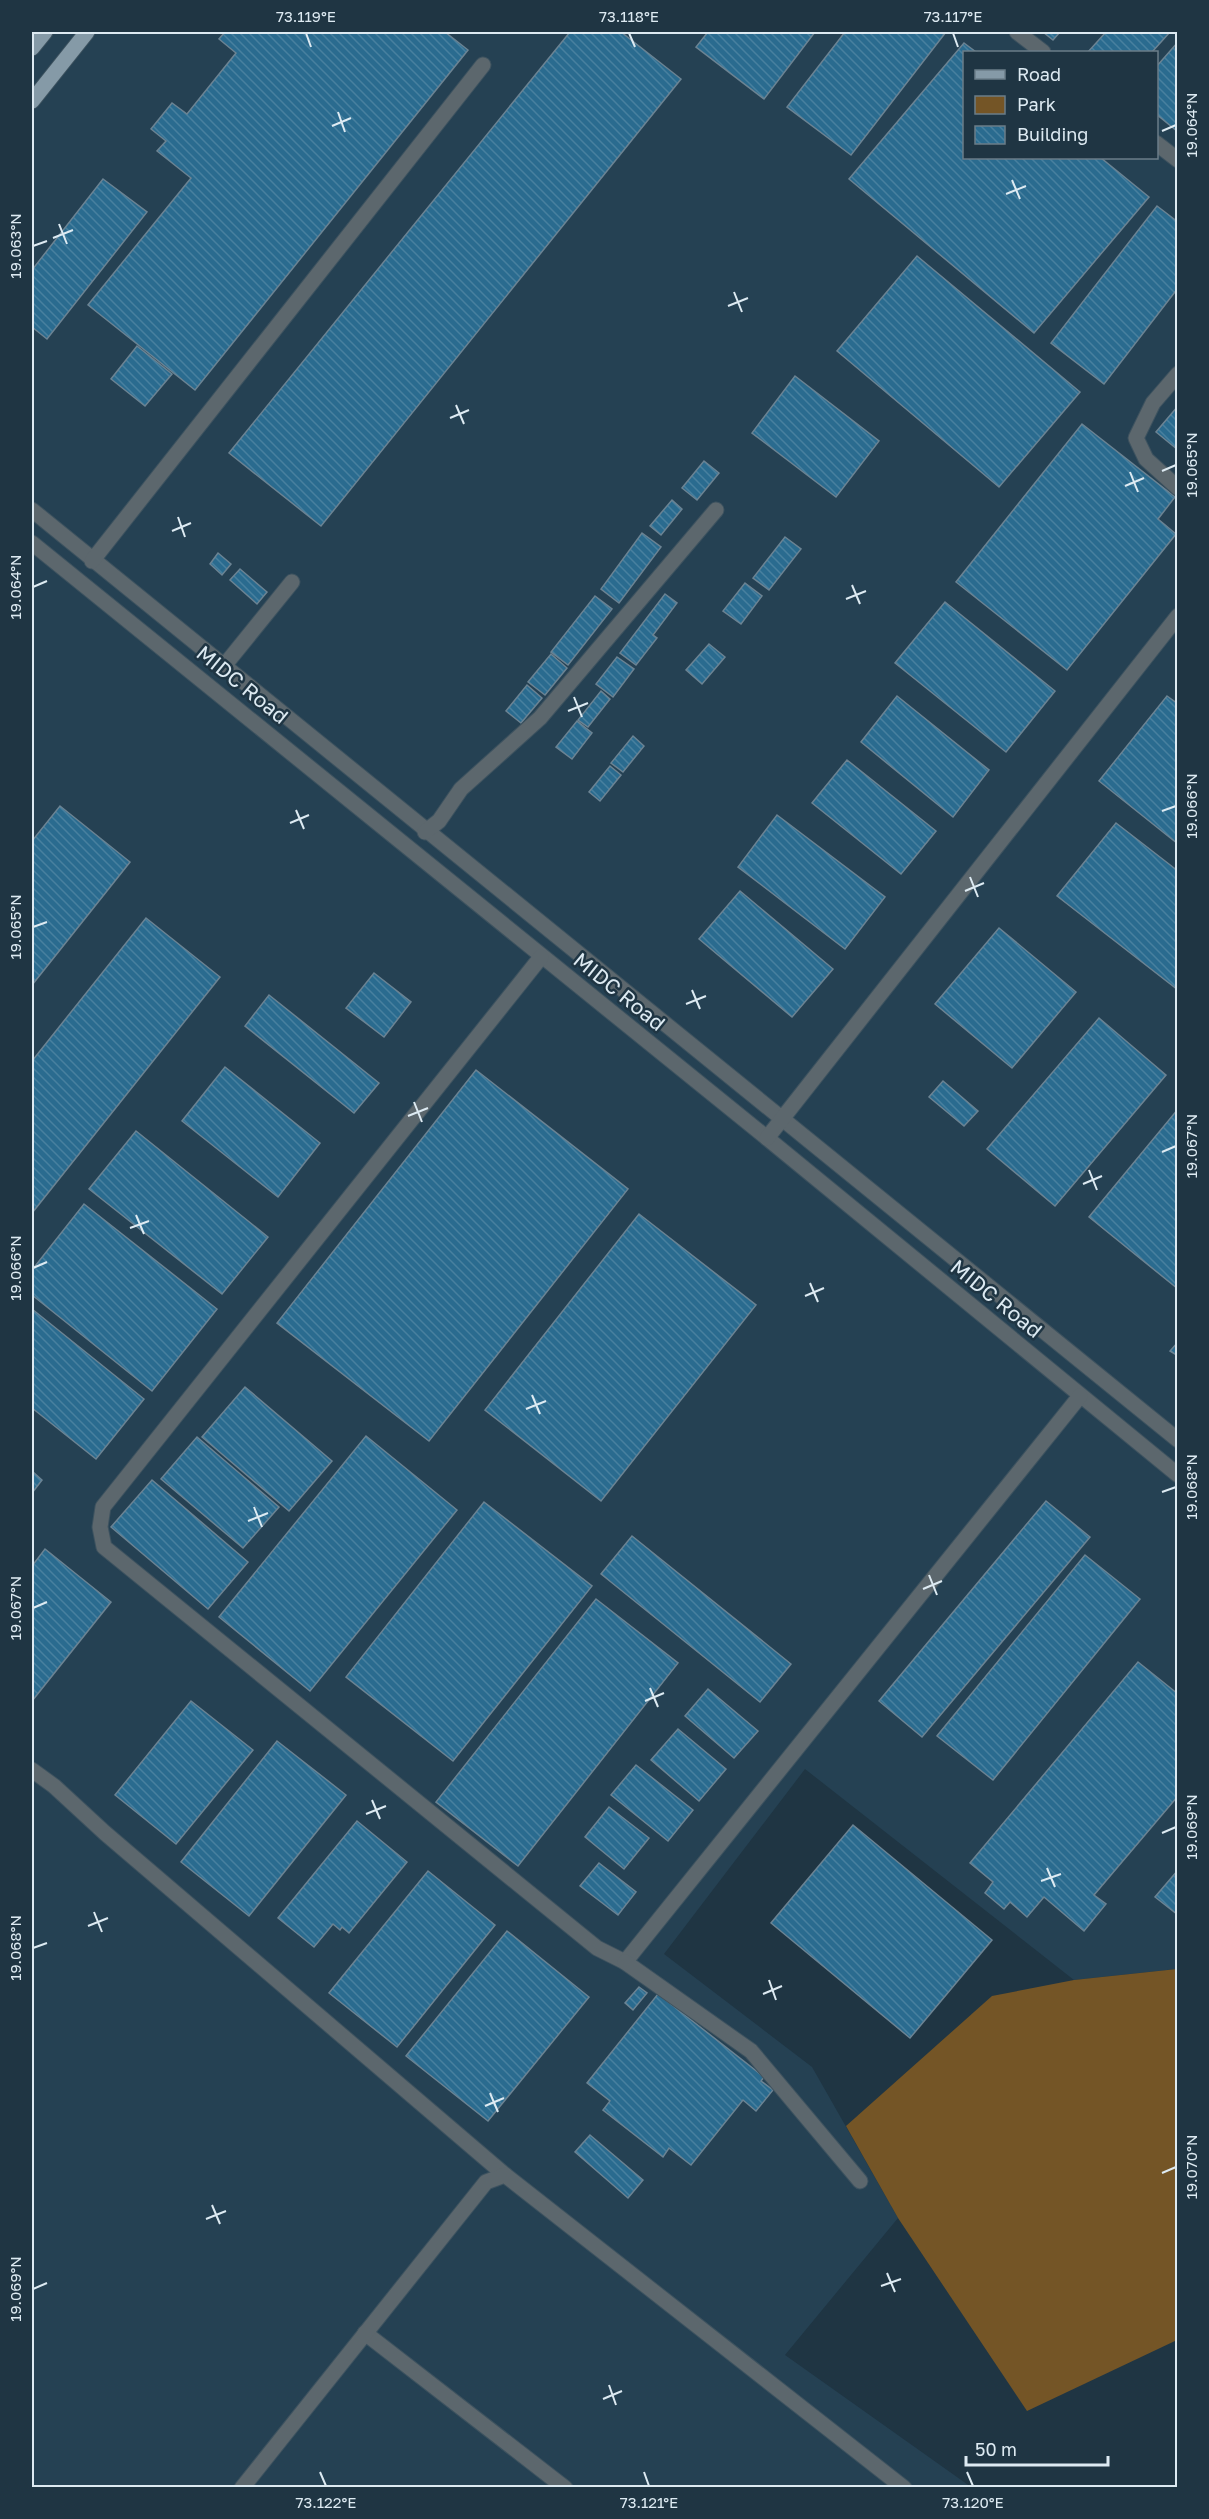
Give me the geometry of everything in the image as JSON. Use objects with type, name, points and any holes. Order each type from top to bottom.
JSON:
[{"type":"main road","points":[[33,45],[45,32]]},
{"type":"main road","points":[[32,101],[87,32]]},
{"type":"street","points":[[1017,32],[1042,51]]},
{"type":"street","points":[[92,561],[483,65]]},
{"type":"street","points":[[1158,145],[1178,160]]},
{"type":"street","points":[[1178,374],[1153,403],[1136,438],[1146,459],[1178,488]]},
{"type":"street","name":"MIDC Road","points":[[32,510],[425,832],[1178,1440]]},
{"type":"street","points":[[425,832],[439,821],[461,789],[540,718],[716,510]]},
{"type":"street","name":"MIDC Road","points":[[32,543],[767,1138],[1178,1475]]},
{"type":"street","points":[[224,666],[292,582]]},
{"type":"street","points":[[767,1138],[1178,616]]},
{"type":"street","points":[[542,957],[103,1507],[100,1527],[104,1547],[597,1948],[625,1962],[751,2051],[860,2181]]},
{"type":"street","points":[[625,1962],[1080,1396]]},
{"type":"street","points":[[32,1770],[54,1786],[105,1833],[506,2175],[904,2487]]},
{"type":"street","points":[[242,2487],[486,2182],[506,2175]]},
{"type":"street","points":[[365,2333],[565,2487]]},
{"type":"shaded area","points":[[32,32],[1177,32],[1177,1969],[1074,1980],[805,1769],[664,1954],[812,2067],[898,2218],[785,2355],[971,2487],[32,2488]]},
{"type":"green space","points":[[1177,1969],[1177,2340],[1027,2411],[898,2218],[846,2126],[992,1996],[1074,1980]]},
{"type":"building","points":[[225,32],[445,32],[468,50],[195,390],[88,305],[191,178],[157,151],[166,141],[151,129],[172,103],[187,114],[236,53],[219,39]]},
{"type":"building","points":[[570,32],[621,32],[681,79],[321,526],[229,453]]},
{"type":"building","points":[[708,32],[815,32],[764,99],[696,47]]},
{"type":"building","points":[[845,32],[946,32],[851,155],[787,107]]},
{"type":"building","points":[[1043,32],[1060,32],[1053,40]]},
{"type":"building","points":[[1106,32],[1170,32],[1153,51],[1089,51]]},
{"type":"building","points":[[1178,42],[1178,132],[1158,116],[1158,65]]},
{"type":"building","points":[[964,43],[975,51],[963,51],[963,159],[1102,159],[1149,197],[1034,333],[849,179]]},
{"type":"building","points":[[103,179],[147,212],[47,339],[32,327],[32,270]]},
{"type":"building","points":[[1157,206],[1178,222],[1178,288],[1104,384],[1051,343]]},
{"type":"building","points":[[917,256],[1080,392],[999,487],[837,351]]},
{"type":"building","points":[[137,346],[172,374],[145,406],[111,379]]},
{"type":"building","points":[[795,376],[879,441],[836,497],[752,433]]},
{"type":"building","points":[[1178,406],[1178,450],[1156,432]]},
{"type":"building","points":[[1082,424],[1175,497],[1158,519],[1176,534],[1067,670],[956,582]]},
{"type":"building","points":[[704,461],[719,473],[697,500],[682,488]]},
{"type":"building","points":[[672,500],[682,509],[661,535],[650,526]]},
{"type":"building","points":[[642,533],[661,547],[619,603],[601,589]]},
{"type":"building","points":[[785,537],[801,549],[769,590],[753,578]]},
{"type":"building","points":[[218,553],[231,564],[222,575],[210,564]]},
{"type":"building","points":[[240,569],[267,592],[257,604],[230,580]]},
{"type":"building","points":[[745,583],[762,596],[741,624],[723,611]]},
{"type":"building","points":[[665,594],[677,603],[653,635],[657,638],[636,665],[620,653]]},
{"type":"building","points":[[595,596],[612,609],[568,665],[551,652]]},
{"type":"building","points":[[945,602],[1055,691],[1006,752],[895,663]]},
{"type":"building","points":[[709,644],[725,657],[702,684],[686,670]]},
{"type":"building","points":[[551,654],[567,668],[545,695],[528,682]]},
{"type":"building","points":[[617,657],[634,669],[613,697],[596,684]]},
{"type":"building","points":[[527,685],[542,698],[521,723],[506,711]]},
{"type":"building","points":[[601,691],[610,699],[588,727],[578,720]]},
{"type":"building","points":[[897,696],[989,770],[953,817],[861,742]]},
{"type":"building","points":[[1167,696],[1178,704],[1178,844],[1099,781]]},
{"type":"building","points":[[577,721],[592,733],[572,759],[556,747]]},
{"type":"building","points":[[633,736],[644,746],[623,772],[611,763]]},
{"type":"building","points":[[847,760],[936,831],[901,874],[812,803]]},
{"type":"building","points":[[610,766],[621,775],[600,801],[589,792]]},
{"type":"building","points":[[60,806],[130,862],[32,985],[32,841]]},
{"type":"building","points":[[777,815],[885,897],[845,949],[738,867]]},
{"type":"building","points":[[1116,823],[1178,871],[1178,990],[1057,896]]},
{"type":"building","points":[[740,891],[833,969],[792,1017],[699,939]]},
{"type":"building","points":[[146,918],[220,977],[32,1213],[32,1061]]},
{"type":"building","points":[[999,928],[1076,992],[1012,1068],[935,1004]]},
{"type":"building","points":[[374,973],[411,1002],[384,1037],[346,1008]]},
{"type":"building","points":[[269,995],[379,1083],[354,1113],[245,1026]]},
{"type":"building","points":[[1099,1018],[1166,1075],[1055,1206],[987,1149]]},
{"type":"building","points":[[225,1067],[320,1143],[278,1197],[182,1121]]},
{"type":"building","points":[[476,1070],[628,1189],[429,1441],[277,1323]]},
{"type":"building","points":[[943,1081],[978,1111],[964,1126],[929,1097]]},
{"type":"building","points":[[1178,1109],[1178,1289],[1089,1217]]},
{"type":"building","points":[[136,1131],[268,1237],[222,1294],[89,1189]]},
{"type":"building","points":[[84,1204],[217,1309],[152,1391],[32,1295],[32,1270]]},
{"type":"building","points":[[639,1214],[756,1305],[601,1501],[485,1410]]},
{"type":"building","points":[[32,1309],[144,1399],[96,1459],[32,1408]]},
{"type":"building","points":[[1178,1342],[1178,1356],[1170,1351]]},
{"type":"building","points":[[245,1387],[332,1461],[289,1511],[202,1437]]},
{"type":"building","points":[[366,1436],[457,1510],[310,1691],[219,1617]]},
{"type":"building","points":[[197,1437],[279,1507],[243,1548],[161,1479]]},
{"type":"building","points":[[32,1471],[42,1480],[32,1493]]},
{"type":"building","points":[[152,1480],[248,1562],[208,1609],[111,1527]]},
{"type":"building","points":[[1046,1501],[1090,1537],[922,1737],[879,1701]]},
{"type":"building","points":[[484,1502],[592,1586],[453,1761],[346,1677]]},
{"type":"building","points":[[632,1536],[791,1664],[760,1702],[601,1574]]},
{"type":"building","points":[[45,1549],[111,1602],[32,1701],[32,1566]]},
{"type":"building","points":[[1085,1555],[1140,1599],[993,1780],[937,1736]]},
{"type":"building","points":[[596,1599],[678,1663],[518,1866],[436,1802]]},
{"type":"building","points":[[1138,1662],[1178,1694],[1178,1796],[1094,1895],[1106,1904],[1084,1931],[1044,1897],[1027,1917],[1010,1902],[1004,1909],[985,1893],[993,1882],[970,1863]]},
{"type":"building","points":[[708,1689],[758,1731],[734,1758],[685,1716]]},
{"type":"building","points":[[191,1701],[253,1750],[176,1844],[115,1795]]},
{"type":"building","points":[[678,1729],[726,1769],[699,1801],[651,1760]]},
{"type":"building","points":[[277,1741],[346,1795],[249,1916],[181,1862]]},
{"type":"building","points":[[636,1765],[693,1810],[668,1841],[611,1795]]},
{"type":"building","points":[[609,1807],[649,1838],[624,1869],[585,1837]]},
{"type":"building","points":[[357,1821],[407,1862],[349,1933],[333,1924],[314,1947],[278,1918]]},
{"type":"building","points":[[853,1825],[992,1940],[910,2038],[771,1923]]},
{"type":"building","points":[[599,1863],[636,1892],[618,1915],[580,1886]]},
{"type":"building","points":[[1178,1870],[1178,1915],[1155,1897]]},
{"type":"building","points":[[428,1871],[495,1925],[397,2047],[329,1993]]},
{"type":"building","points":[[507,1931],[589,1997],[488,2121],[406,2056]]},
{"type":"building","points":[[639,1987],[647,1993],[633,2010],[625,2003]]},
{"type":"building","points":[[658,1994],[764,2077],[761,2081],[773,2090],[756,2111],[743,2100],[691,2165],[669,2148],[663,2157],[603,2110],[610,2101],[587,2083]]},
{"type":"building","points":[[590,2135],[643,2180],[628,2198],[575,2152]]}]
